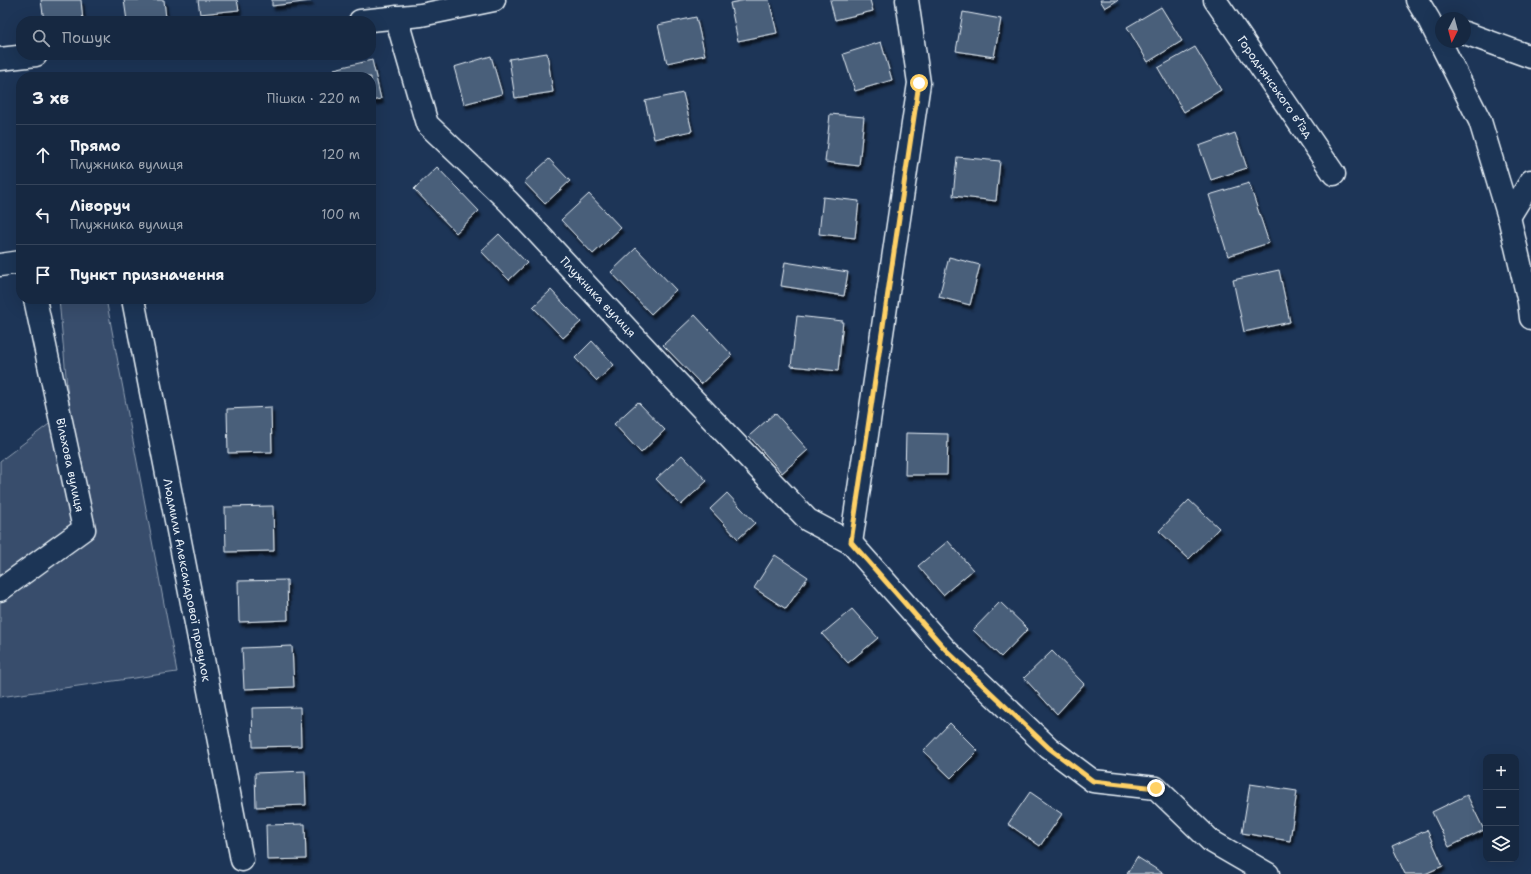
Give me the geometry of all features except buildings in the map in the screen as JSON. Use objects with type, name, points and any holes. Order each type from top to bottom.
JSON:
[{"type":"main road","points":[[376,19],[421,15],[494,0]]},
{"type":"main road","points":[[851,542],[919,83],[907,0]]},
{"type":"main road","name":"Городнянського в’їзд","points":[[1215,0],[1334,174]]},
{"type":"main road","points":[[1417,0],[1435,22]]},
{"type":"main road","name":"Плужника вулиця","points":[[396,17],[427,124],[508,201],[808,520],[851,542],[946,650],[1049,748],[1093,781],[1156,788],[1211,841],[1268,874]]},
{"type":"main road","points":[[1471,35],[1531,57]]},
{"type":"main road","points":[[1447,48],[1480,121],[1509,217],[1529,302],[1531,318]]},
{"type":"main road","points":[[0,59],[16,57]]},
{"type":"main road","points":[[1509,217],[1531,181]]},
{"type":"main road","points":[[0,265],[16,263]]},
{"type":"main road","name":"Вільхова вулиця","points":[[0,590],[84,529],[36,304]]},
{"type":"main road","name":"Людмили Александрової провулок","points":[[134,304],[242,860]]},
{"type":"shaded area","points":[[59,304],[107,304],[177,672],[0,697],[0,461],[69,409]]},
{"type":"route","points":[[919,83],[851,542],[946,650],[1049,748],[1093,781],[1156,788]]}]
